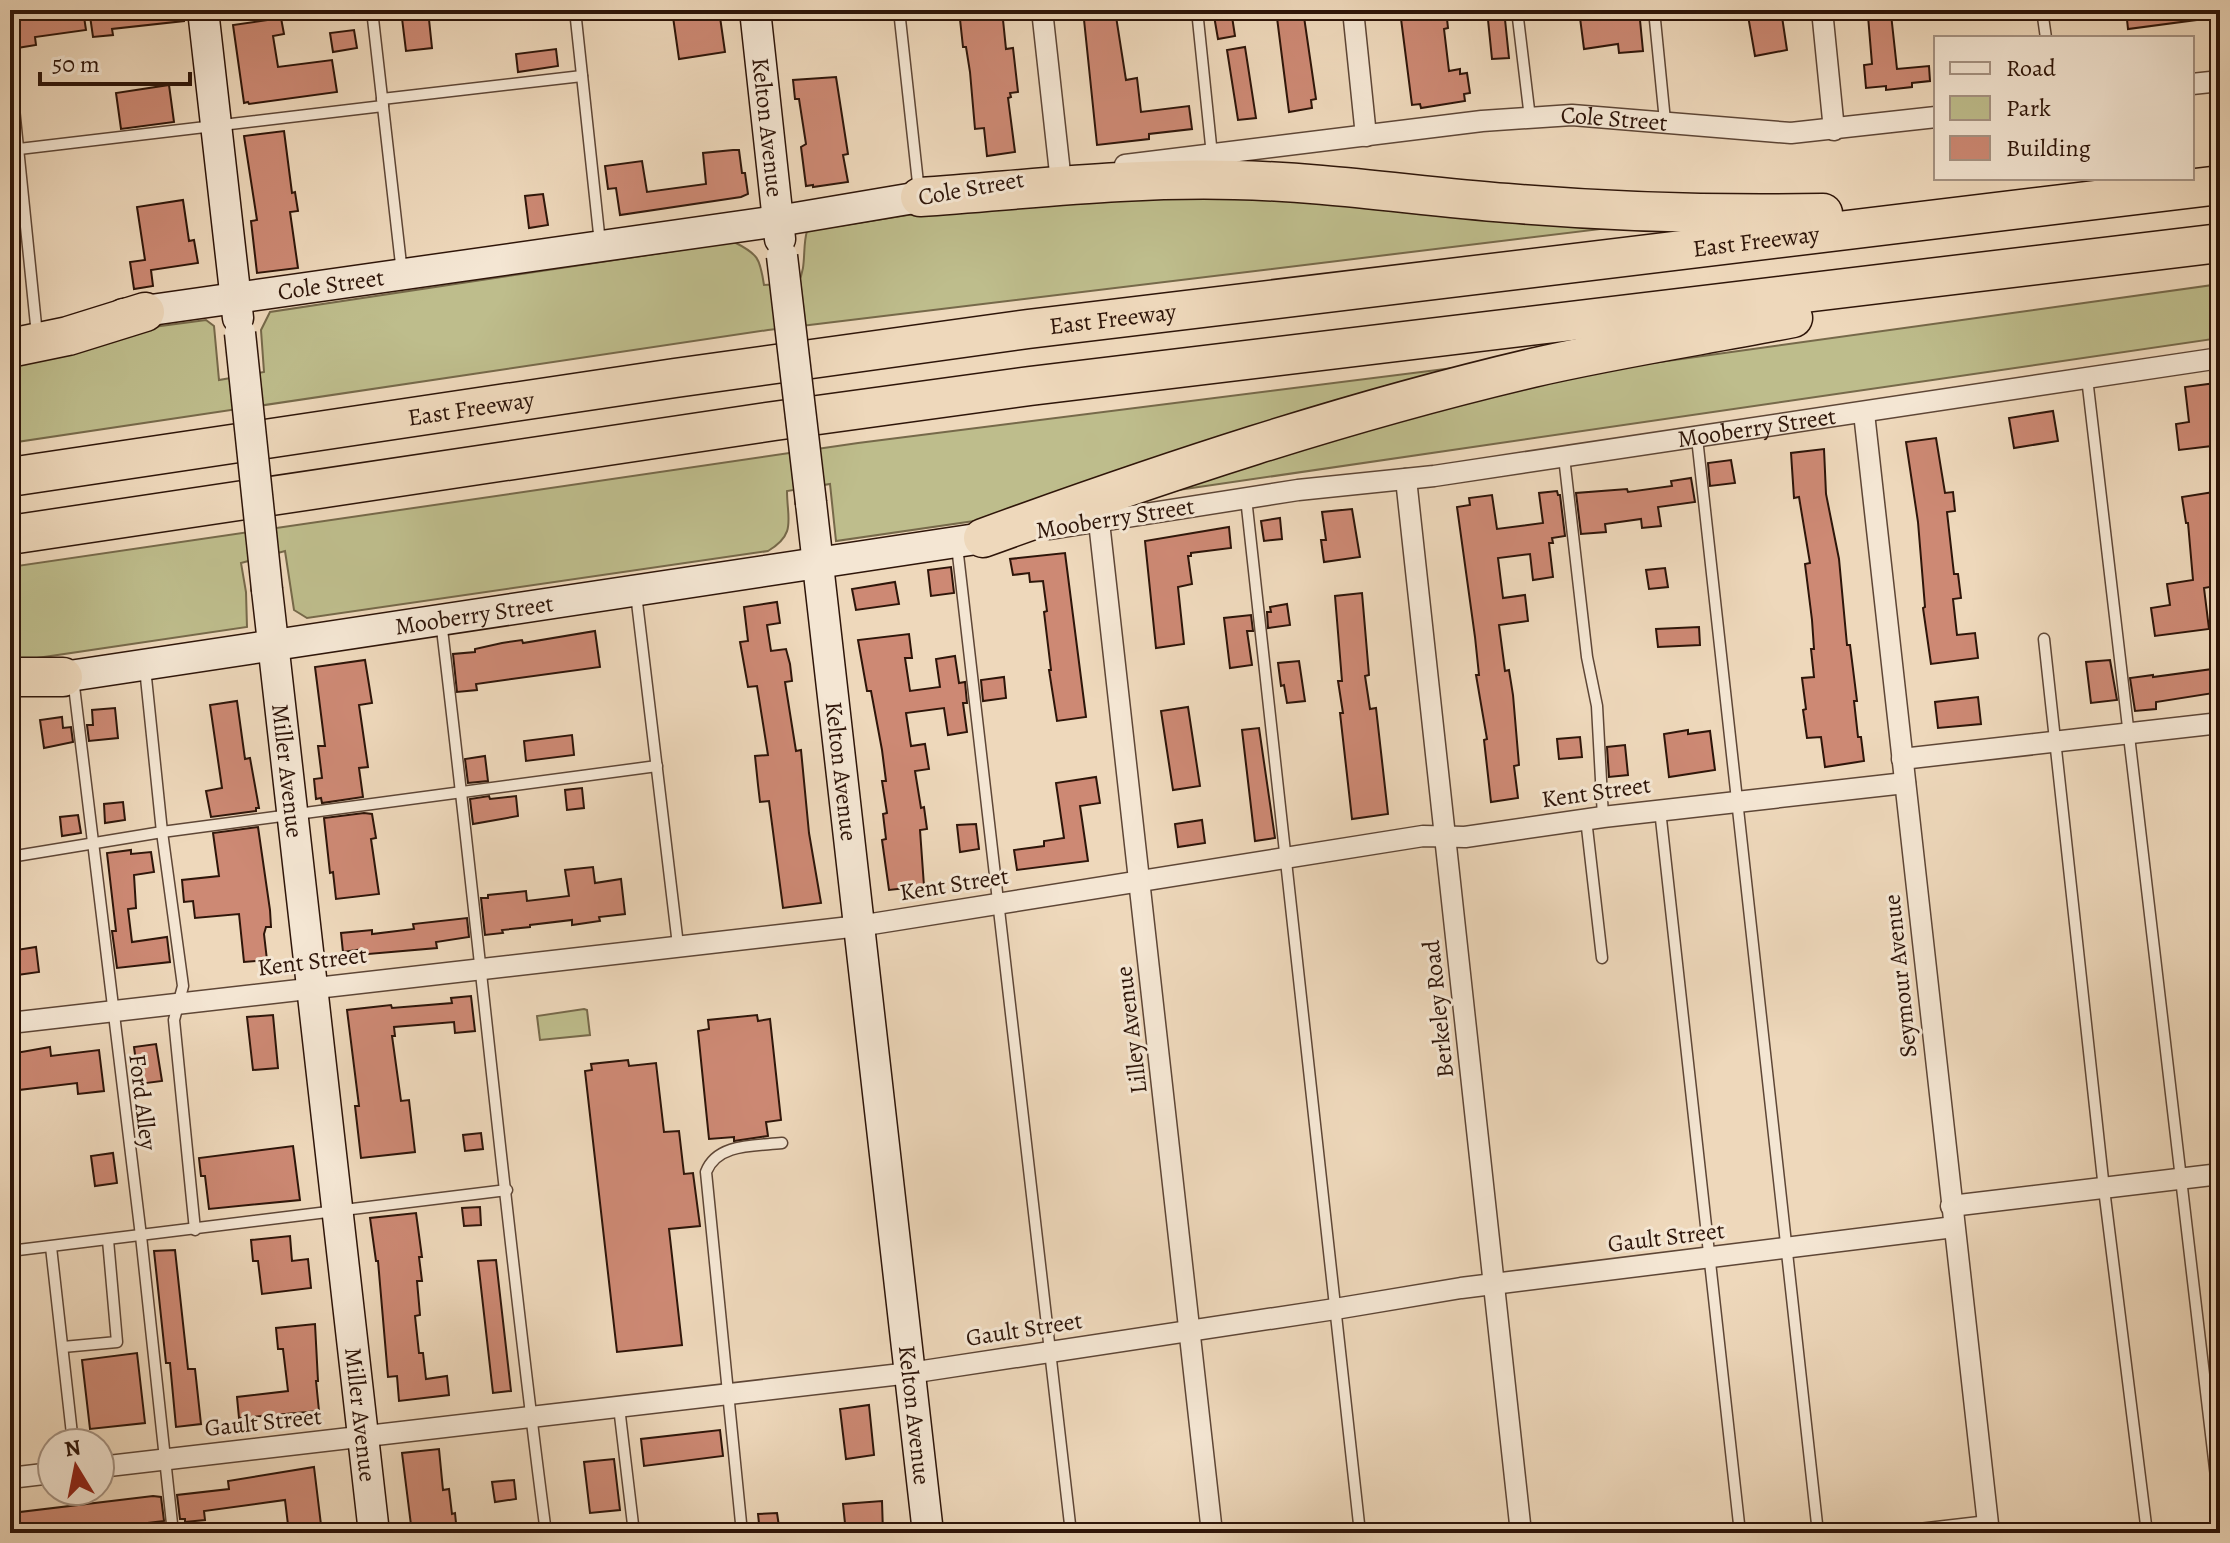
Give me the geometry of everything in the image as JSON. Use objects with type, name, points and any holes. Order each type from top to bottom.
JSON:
[{"type":"highway","points":[[920,197],[1147,181],[1235,180],[1388,189],[1507,203],[1713,214],[2004,210]]},
{"type":"highway","name":"East Freeway","points":[[10,477],[1013,331],[2203,187]]},
{"type":"highway","points":[[10,535],[1030,386],[2206,245]]},
{"type":"highway","points":[[970,540],[1266,443],[1421,396],[1533,368],[2124,255]]},
{"type":"highway","points":[[19,334],[90,330],[145,312]]},
{"type":"highway","points":[[10,677],[68,676]]},
{"type":"main road","name":"Miller Avenue","points":[[203,10],[374,1533]]},
{"type":"main road","name":"Kelton Avenue","points":[[755,10],[928,1533]]},
{"type":"main road","name":"Cole Street","points":[[145,312],[778,221],[920,197]]},
{"type":"main road","name":"Mooberry Street","points":[[10,685],[970,540]]},
{"type":"street","points":[[1042,10],[1060,173]]},
{"type":"street","points":[[1353,10],[1366,136]]},
{"type":"street","points":[[1822,10],[1834,130]]},
{"type":"street","points":[[2194,84],[2220,81]]},
{"type":"street","name":"Cole Street","points":[[920,197],[1060,173],[1482,121],[1572,115],[1791,133],[1934,117]]},
{"type":"street","name":"Mooberry Street","points":[[970,540],[1246,498],[1697,438],[2220,358]]},
{"type":"street","name":"Seymour Avenue","points":[[1864,413],[1988,1527]]},
{"type":"street","name":"Berkeley Road","points":[[1406,479],[1521,1533]]},
{"type":"street","name":"Lilley Avenue","points":[[1099,522],[1212,1533]]},
{"type":"street","points":[[1902,759],[2220,723]]},
{"type":"street","name":"Kent Street","points":[[10,1023],[859,926],[1423,836],[1465,837],[1660,810],[1905,783]]},
{"type":"street","points":[[1951,1206],[2220,1174]]},
{"type":"street","name":"Gault Street","points":[[116,1465],[910,1373],[1494,1283],[1954,1227]]},
{"type":"street","points":[[10,1478],[36,1475]]},
{"type":"lane","points":[[372,10],[402,275]]},
{"type":"lane","points":[[575,10],[601,245]]},
{"type":"lane","points":[[899,10],[920,197]]},
{"type":"lane","points":[[1197,10],[1212,155]]},
{"type":"lane","points":[[1517,10],[1530,118]]},
{"type":"lane","points":[[1654,10],[1665,121]]},
{"type":"lane","points":[[2042,10],[2046,36]]},
{"type":"lane","points":[[10,69],[16,155],[19,334]]},
{"type":"lane","points":[[16,155],[582,76]]},
{"type":"lane","points":[[2087,378],[2220,1511]]},
{"type":"lane","points":[[1697,438],[1818,1533]]},
{"type":"lane","points":[[1564,457],[1587,657],[1597,706],[1595,818],[1602,958]]},
{"type":"lane","points":[[1246,498],[1360,1533]]},
{"type":"lane","points":[[970,540],[998,904],[1071,1533]]},
{"type":"lane","points":[[636,590],[678,945]]},
{"type":"lane","points":[[441,620],[546,1533]]},
{"type":"lane","points":[[2044,639],[2104,1189],[2147,1533]]},
{"type":"lane","points":[[144,665],[183,986],[174,1020],[195,1230]]},
{"type":"lane","name":"Ford Alley","points":[[68,676],[114,1011],[173,1533]]},
{"type":"lane","points":[[10,857],[162,832],[657,766]]},
{"type":"lane","points":[[1660,810],[1740,1533]]},
{"type":"lane","points":[[742,1533],[706,1172],[709,1162],[724,1151],[782,1143]]},
{"type":"lane","points":[[10,1251],[507,1190]]},
{"type":"lane","points":[[63,1347],[117,1342],[108,1240]]},
{"type":"lane","points":[[51,1247],[71,1427]]},
{"type":"lane","points":[[619,1407],[634,1533]]},
{"type":"lane","points":[[1884,1533],[1988,1527]]},
{"type":"green space","points":[[1250,192],[1600,221],[1601,229],[768,330],[10,443],[10,356],[123,331],[206,320],[214,326],[219,380],[264,372],[261,330],[270,312],[734,242],[756,258],[764,285],[798,283],[807,231],[1028,196]]},
{"type":"green space","points":[[2220,284],[2220,338],[1151,494],[1442,404],[1595,371]]},
{"type":"green space","points":[[1453,368],[981,520],[836,541],[830,484],[787,491],[787,532],[768,551],[307,618],[294,610],[285,551],[241,563],[247,627],[10,662],[10,567],[858,443]]},
{"type":"green space","points":[[587,1010],[590,1035],[540,1040],[537,1016]]},
{"type":"building","points":[[12,10],[28,10],[28,14],[83,10],[86,30],[35,37],[36,45],[17,48]]},
{"type":"building","points":[[114,10],[183,10],[184,21],[112,29],[113,35],[93,37],[90,16],[114,13]]},
{"type":"building","points":[[401,10],[428,10],[432,48],[406,51]]},
{"type":"building","points":[[672,10],[719,10],[725,52],[679,59]]},
{"type":"building","points":[[959,10],[1002,10],[1006,49],[1013,48],[1018,92],[1010,93],[1011,97],[1008,98],[1015,152],[987,156],[984,128],[975,129],[970,72],[966,47],[963,47]]},
{"type":"building","points":[[1083,10],[1115,10],[1126,80],[1137,78],[1141,112],[1189,106],[1192,129],[1149,134],[1149,139],[1097,145]]},
{"type":"building","points":[[1213,10],[1231,10],[1235,36],[1218,39]]},
{"type":"building","points":[[1276,10],[1303,10],[1316,99],[1311,100],[1312,108],[1289,112]]},
{"type":"building","points":[[1446,10],[1448,28],[1444,29],[1449,71],[1460,69],[1460,74],[1467,73],[1470,93],[1464,94],[1465,101],[1421,108],[1420,104],[1412,105],[1400,11]]},
{"type":"building","points":[[1487,10],[1504,10],[1509,58],[1492,59]]},
{"type":"building","points":[[1579,10],[1639,10],[1643,51],[1619,53],[1618,44],[1584,49]]},
{"type":"building","points":[[1747,10],[1781,10],[1787,50],[1755,56]]},
{"type":"building","points":[[2126,10],[2196,10],[2196,20],[2128,29]]},
{"type":"building","points":[[1891,14],[1897,69],[1929,66],[1930,81],[1886,90],[1886,86],[1866,88],[1864,65],[1872,64],[1868,16]]},
{"type":"building","points":[[281,18],[284,34],[273,36],[278,67],[332,60],[337,92],[244,103],[233,25]]},
{"type":"building","points":[[354,30],[357,48],[333,52],[330,33]]},
{"type":"building","points":[[1245,47],[1256,118],[1238,120],[1227,50]]},
{"type":"building","points":[[556,49],[558,66],[518,72],[516,54]]},
{"type":"building","points":[[836,77],[848,154],[843,155],[848,182],[806,186],[801,147],[806,144],[793,80]]},
{"type":"building","points":[[169,85],[174,122],[121,129],[116,93]]},
{"type":"building","points":[[284,131],[292,193],[295,192],[298,211],[290,212],[298,268],[257,273],[251,221],[257,220],[244,136]]},
{"type":"building","points":[[739,150],[748,194],[741,197],[620,215],[616,188],[608,189],[605,166],[642,161],[647,192],[706,184],[703,153]]},
{"type":"building","points":[[543,194],[548,225],[529,228],[525,196]]},
{"type":"building","points":[[183,200],[189,241],[194,240],[198,263],[151,270],[153,286],[134,289],[130,262],[145,260],[137,207]]},
{"type":"building","points":[[2216,383],[2220,445],[2179,450],[2176,424],[2189,422],[2185,387]]},
{"type":"building","points":[[2053,411],[2058,441],[2014,448],[2009,418]]},
{"type":"building","points":[[1936,438],[1945,493],[1953,492],[1955,511],[1947,512],[1954,574],[1958,574],[1961,598],[1953,599],[1957,635],[1975,633],[1978,658],[1931,664],[1923,608],[1918,522],[1906,442]]},
{"type":"building","points":[[1824,449],[1826,494],[1839,559],[1847,645],[1850,645],[1857,701],[1854,701],[1858,737],[1861,737],[1864,761],[1825,767],[1821,737],[1807,738],[1803,710],[1806,709],[1802,678],[1814,677],[1812,620],[1805,564],[1810,563],[1799,497],[1794,498],[1791,453]]},
{"type":"building","points":[[1731,460],[1735,483],[1710,486],[1708,463]]},
{"type":"building","points":[[1691,478],[1695,502],[1658,507],[1661,526],[1642,528],[1641,519],[1605,524],[1606,532],[1581,534],[1576,493],[1627,489],[1628,492],[1672,486],[1671,481]]},
{"type":"building","points":[[1557,491],[1565,536],[1552,538],[1553,543],[1549,543],[1553,577],[1533,580],[1530,554],[1498,558],[1503,598],[1525,595],[1528,621],[1499,625],[1505,671],[1509,670],[1513,695],[1519,765],[1514,766],[1518,798],[1491,802],[1484,740],[1487,739],[1476,675],[1479,675],[1475,637],[1457,507],[1470,505],[1469,498],[1492,495],[1497,529],[1543,523],[1539,493]]},
{"type":"building","points":[[2220,491],[2220,585],[2204,588],[2209,629],[2155,636],[2151,608],[2170,605],[2167,584],[2193,580],[2188,523],[2182,497]]},
{"type":"building","points":[[1352,509],[1360,557],[1324,562],[1321,540],[1326,540],[1322,512]]},
{"type":"building","points":[[1280,518],[1282,539],[1264,541],[1261,521]]},
{"type":"building","points":[[1229,527],[1231,548],[1191,553],[1188,556],[1192,584],[1178,587],[1184,644],[1156,648],[1145,541]]},
{"type":"building","points":[[1065,553],[1086,717],[1057,721],[1049,670],[1043,581],[1030,582],[1029,573],[1013,575],[1010,559]]},
{"type":"building","points":[[951,567],[954,593],[931,596],[928,570]]},
{"type":"building","points":[[1665,568],[1668,587],[1649,589],[1646,570]]},
{"type":"building","points":[[895,582],[899,604],[856,610],[852,589]]},
{"type":"building","points":[[1362,593],[1369,675],[1365,676],[1370,709],[1376,708],[1388,814],[1352,819],[1340,713],[1343,713],[1338,681],[1342,681],[1335,596]]},
{"type":"building","points":[[777,602],[780,623],[767,625],[771,651],[786,649],[790,664],[792,681],[785,682],[796,751],[801,750],[809,833],[821,903],[783,908],[769,801],[760,802],[758,785],[755,756],[768,755],[757,686],[748,687],[740,642],[748,641],[744,607]]},
{"type":"building","points":[[1287,604],[1290,625],[1268,628],[1267,612],[1271,612],[1270,607]]},
{"type":"building","points":[[1251,615],[1253,631],[1247,631],[1252,665],[1230,668],[1224,618]]},
{"type":"building","points":[[1699,627],[1700,645],[1658,647],[1656,629]]},
{"type":"building","points":[[595,631],[600,667],[476,684],[477,690],[457,692],[453,654],[475,652],[475,649],[502,643],[522,640],[523,643]]},
{"type":"building","points":[[909,634],[912,658],[905,658],[910,691],[940,687],[936,659],[955,656],[959,683],[965,682],[967,703],[963,703],[967,732],[948,735],[944,708],[906,713],[911,746],[925,744],[929,769],[915,771],[927,829],[920,830],[924,886],[889,890],[882,840],[886,839],[883,814],[887,813],[882,781],[886,781],[871,691],[867,691],[858,640]]},
{"type":"building","points":[[365,660],[372,703],[359,705],[368,767],[359,768],[363,797],[322,803],[321,798],[316,799],[314,779],[322,778],[318,746],[325,746],[315,667]]},
{"type":"building","points":[[2110,660],[2117,700],[2091,703],[2086,662]]},
{"type":"building","points":[[1299,661],[1305,701],[1287,703],[1278,663]]},
{"type":"building","points":[[2220,668],[2220,692],[2156,702],[2156,709],[2135,711],[2130,678]]},
{"type":"building","points":[[1004,677],[1006,698],[983,701],[981,680]]},
{"type":"building","points":[[1978,697],[1981,724],[1938,728],[1935,702]]},
{"type":"building","points":[[237,701],[245,759],[250,758],[259,808],[211,817],[206,791],[222,788],[210,705]]},
{"type":"building","points":[[1188,707],[1200,786],[1173,790],[1161,711]]},
{"type":"building","points":[[115,708],[118,738],[89,741],[87,725],[93,725],[92,710]]},
{"type":"building","points":[[62,717],[63,728],[71,727],[73,742],[44,748],[40,720]]},
{"type":"building","points":[[1259,728],[1275,838],[1255,841],[1242,730]]},
{"type":"building","points":[[1688,730],[1688,734],[1710,731],[1715,770],[1669,777],[1664,734]]},
{"type":"building","points":[[572,735],[574,755],[526,761],[524,741]]},
{"type":"building","points":[[1580,737],[1582,757],[1559,759],[1557,739]]},
{"type":"building","points":[[1625,745],[1628,775],[1609,777],[1607,747]]},
{"type":"building","points":[[485,756],[488,781],[468,783],[465,759]]},
{"type":"building","points":[[1096,777],[1100,803],[1080,806],[1088,861],[1017,870],[1014,850],[1044,846],[1044,841],[1064,838],[1056,783]]},
{"type":"building","points":[[582,788],[584,808],[567,810],[565,790]]},
{"type":"building","points":[[489,796],[490,799],[516,796],[518,816],[473,824],[470,799]]},
{"type":"building","points":[[123,802],[125,820],[105,823],[104,804]]},
{"type":"building","points":[[372,814],[376,838],[371,839],[379,894],[336,899],[324,818]]},
{"type":"building","points":[[78,815],[81,833],[62,836],[60,817]]},
{"type":"building","points":[[1202,820],[1205,843],[1178,847],[1175,824]]},
{"type":"building","points":[[976,824],[979,849],[960,852],[957,825]]},
{"type":"building","points":[[258,827],[271,927],[266,927],[264,934],[267,960],[244,962],[239,914],[195,918],[193,901],[184,902],[182,880],[219,876],[213,833]]},
{"type":"building","points":[[131,850],[131,854],[151,852],[154,872],[134,875],[136,908],[128,909],[132,942],[167,937],[170,962],[117,968],[107,853]]},
{"type":"building","points":[[593,867],[595,883],[621,879],[625,914],[572,925],[572,920],[530,925],[485,935],[481,898],[526,891],[527,901],[569,896],[565,870]]},
{"type":"building","points":[[467,918],[469,937],[436,942],[437,948],[357,955],[357,950],[343,952],[341,933],[372,930],[372,934],[414,929],[413,924]]},
{"type":"building","points":[[36,947],[39,972],[10,976],[10,951]]},
{"type":"building","points":[[471,996],[475,1031],[455,1033],[454,1022],[394,1027],[395,1036],[392,1036],[401,1101],[409,1100],[415,1152],[361,1158],[355,1106],[359,1106],[347,1010],[452,1003],[451,998]]},
{"type":"building","points":[[273,1015],[278,1068],[253,1070],[247,1017]]},
{"type":"building","points":[[757,1015],[758,1021],[770,1019],[781,1120],[766,1122],[768,1136],[734,1141],[734,1137],[709,1139],[698,1031],[709,1029],[708,1020]]},
{"type":"building","points":[[156,1044],[162,1081],[139,1084],[134,1047]]},
{"type":"building","points":[[50,1047],[51,1056],[99,1050],[104,1091],[78,1094],[77,1083],[10,1091],[10,1054]]},
{"type":"building","points":[[628,1060],[629,1066],[656,1063],[664,1132],[679,1131],[684,1174],[693,1173],[700,1226],[669,1229],[682,1345],[617,1352],[585,1071],[592,1070],[591,1064]]},
{"type":"building","points":[[481,1133],[483,1149],[465,1151],[463,1135]]},
{"type":"building","points":[[293,1146],[300,1200],[209,1209],[205,1176],[201,1176],[199,1158]]},
{"type":"building","points":[[113,1153],[117,1183],[95,1186],[91,1156]]},
{"type":"building","points":[[480,1207],[481,1225],[464,1226],[462,1208]]},
{"type":"building","points":[[416,1213],[422,1257],[419,1257],[422,1281],[417,1281],[420,1315],[415,1316],[419,1353],[423,1353],[426,1379],[447,1376],[449,1395],[399,1401],[397,1376],[388,1377],[378,1261],[370,1218]]},
{"type":"building","points":[[290,1236],[292,1261],[308,1259],[311,1288],[262,1294],[258,1261],[253,1261],[251,1240]]},
{"type":"building","points":[[175,1250],[188,1369],[195,1369],[201,1424],[176,1427],[154,1251]]},
{"type":"building","points":[[496,1260],[511,1391],[493,1393],[478,1261]]},
{"type":"building","points":[[315,1324],[319,1411],[239,1418],[237,1397],[288,1391],[283,1349],[278,1349],[276,1328]]},
{"type":"building","points":[[137,1353],[145,1423],[90,1427],[82,1360]]},
{"type":"building","points":[[869,1405],[874,1455],[846,1459],[840,1409]]},
{"type":"building","points":[[720,1430],[723,1456],[644,1466],[641,1439]]},
{"type":"building","points":[[439,1449],[443,1490],[449,1489],[457,1533],[412,1533],[402,1453]]},
{"type":"building","points":[[614,1459],[620,1510],[590,1513],[584,1462]]},
{"type":"building","points":[[314,1467],[322,1533],[289,1533],[285,1500],[204,1511],[205,1520],[185,1522],[185,1519],[180,1519],[177,1495],[229,1489],[228,1481]]},
{"type":"building","points":[[514,1480],[516,1499],[495,1502],[492,1482]]},
{"type":"building","points":[[161,1497],[164,1521],[64,1533],[14,1533],[12,1513],[62,1507],[116,1507],[116,1500]]},
{"type":"building","points":[[882,1501],[883,1533],[846,1533],[843,1504]]},
{"type":"building","points":[[777,1513],[780,1533],[760,1533],[758,1514]]}]
